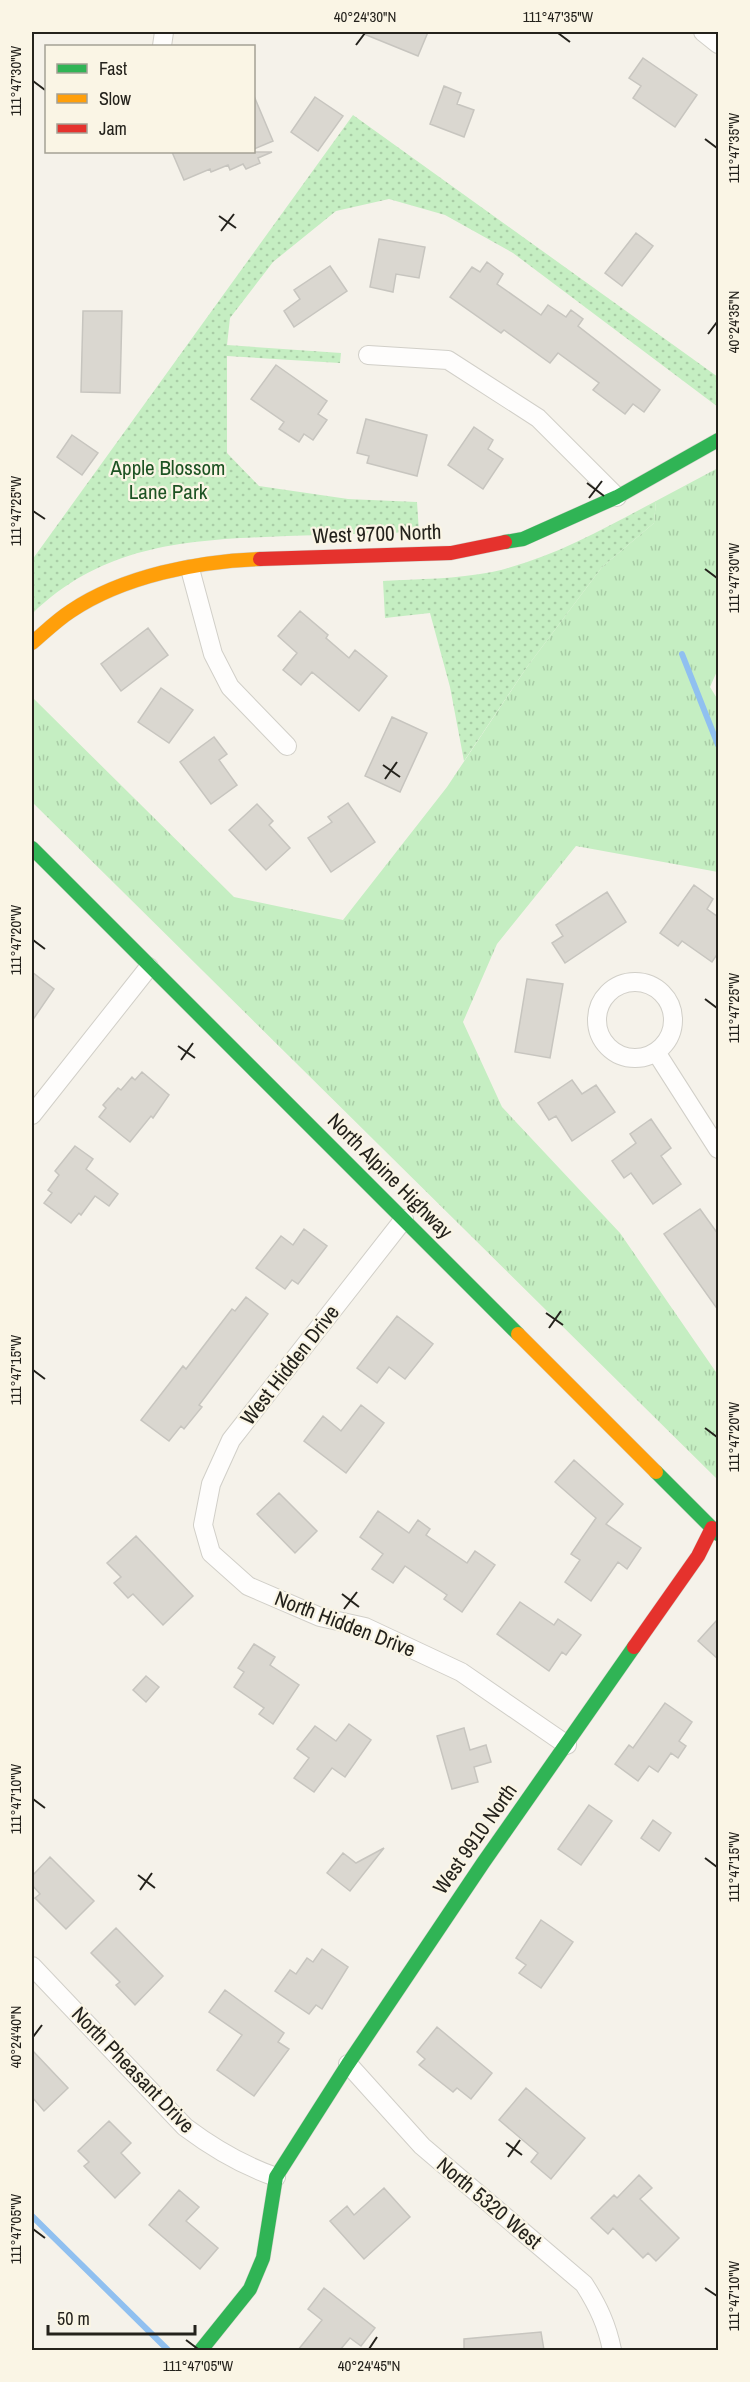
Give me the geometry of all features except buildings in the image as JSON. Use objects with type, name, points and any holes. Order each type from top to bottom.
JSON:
[{"type":"street","points":[[703,32],[718,44]]},
{"type":"street","points":[[368,355],[448,360],[538,418],[617,497]]},
{"type":"street","name":"West 9700 North","points":[[32,643],[72,611],[113,588],[156,574],[242,560],[451,553],[523,539],[617,497],[718,440]]},
{"type":"street","points":[[190,569],[213,654],[230,687],[287,746]]},
{"type":"street","name":"North Alpine Highway","points":[[32,848],[715,1531]]},
{"type":"street","points":[[32,1115],[148,966]]},
{"type":"street","points":[[640,982],[650,984],[665,996],[673,1015],[673,1026],[670,1036],[656,1052],[645,1057],[633,1058],[612,1050],[604,1041],[599,1030],[600,1007],[605,997],[613,989],[622,984],[640,982]]},
{"type":"street","points":[[656,1052],[718,1149]]},
{"type":"street","name":"West Hidden Drive","points":[[203,1525],[211,1484],[231,1440],[404,1219]]},
{"type":"street","name":"North Hidden Drive","points":[[203,1525],[211,1553],[248,1586],[320,1617],[365,1628],[426,1654],[461,1672],[567,1745]]},
{"type":"street","name":"West 9910 North","points":[[276,2177],[348,2064],[483,1863],[715,1531]]},
{"type":"street","name":"North Pheasant Drive","points":[[32,1966],[184,2127],[222,2153],[248,2167],[276,2177]]},
{"type":"street","name":"North 5320 West","points":[[348,2064],[422,2146],[584,2284],[599,2307],[609,2333],[612,2350]]},
{"type":"street","points":[[201,2350],[250,2289],[263,2258],[276,2177]]},
{"type":"green space","name":"Apple Blossom Lane Park","points":[[353,115],[718,377],[718,407],[513,253],[445,215],[389,199],[336,211],[273,262],[230,318],[227,345],[341,353],[340,363],[227,356],[227,453],[259,486],[348,499],[417,502],[419,532],[216,540],[150,550],[119,559],[89,572],[60,590],[32,614],[32,560]]},
{"type":"green space","points":[[718,468],[718,669],[710,687],[718,700],[718,872],[576,846],[497,944],[463,1022],[502,1107],[620,1233],[718,1375],[718,1480],[32,802],[32,697],[234,897],[343,920],[447,787],[527,667],[602,567],[654,523],[656,501]]},
{"type":"green space","points":[[656,501],[654,523],[602,567],[527,667],[464,761],[450,687],[430,613],[385,618],[383,581],[465,576],[514,566],[576,542]]},
{"type":"waterway","points":[[682,654],[718,745]]},
{"type":"waterway","points":[[32,2216],[168,2350]]},
{"type":"traffic: fast","points":[[505,542],[523,539],[617,497],[718,440]]},
{"type":"traffic: fast","points":[[32,848],[518,1334]]},
{"type":"traffic: fast","points":[[656,1472],[718,1534]]},
{"type":"traffic: fast","points":[[201,2350],[250,2289],[263,2258],[276,2177],[348,2064],[483,1863],[634,1647]]},
{"type":"traffic: slow","points":[[32,643],[71,611],[114,588],[187,567],[260,559]]},
{"type":"traffic: slow","points":[[518,1334],[656,1472]]},
{"type":"traffic: jam","points":[[260,559],[451,553],[505,542]]},
{"type":"traffic: jam","points":[[634,1647],[698,1556],[712,1528]]}]
